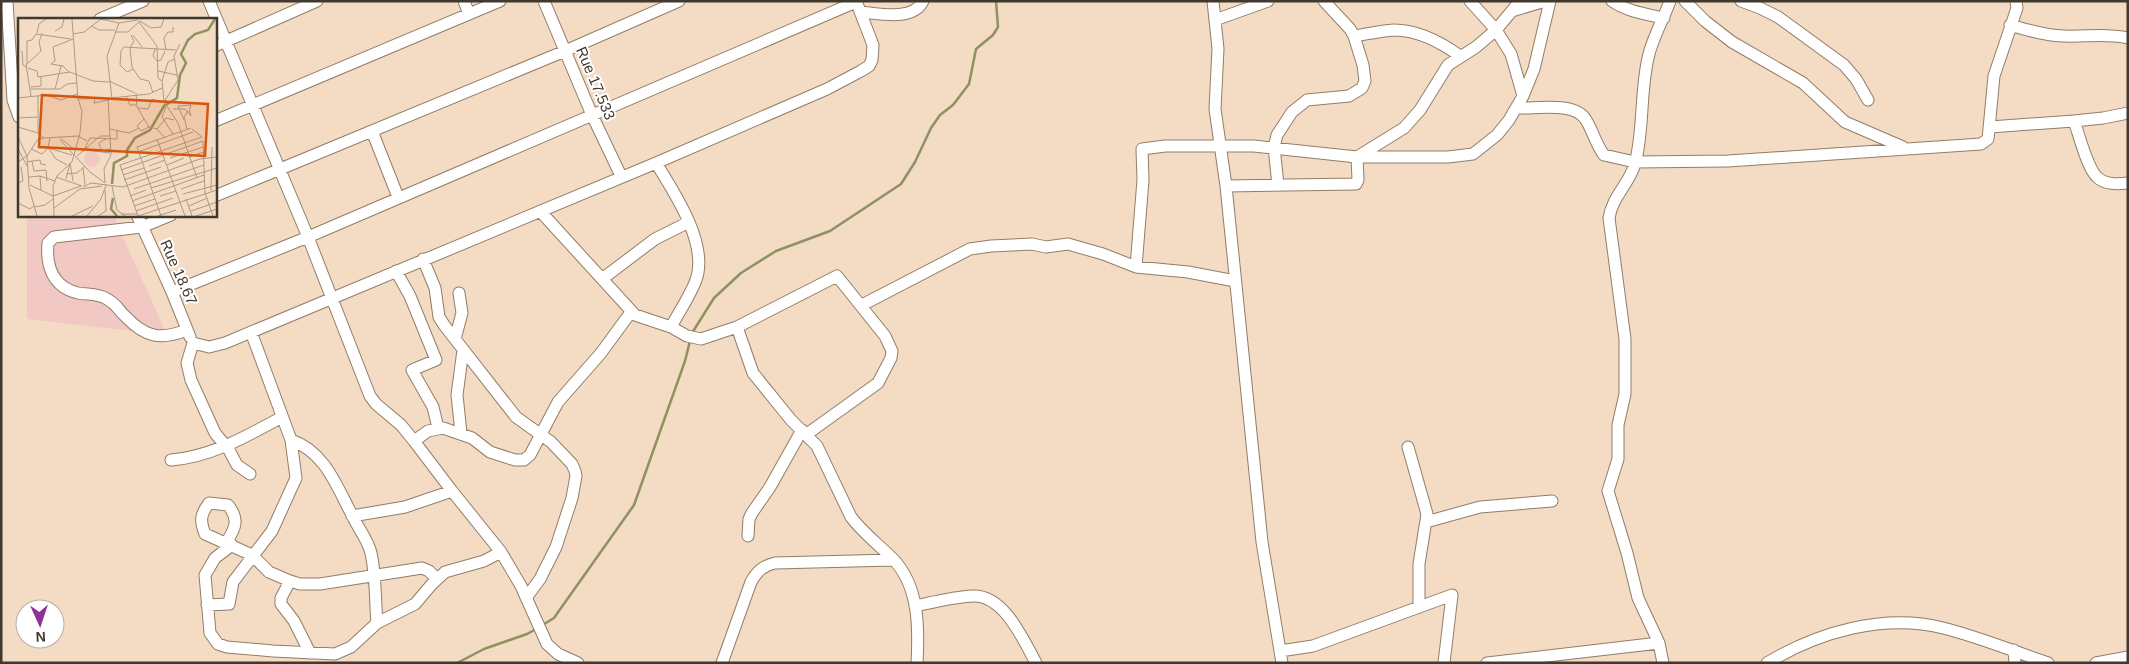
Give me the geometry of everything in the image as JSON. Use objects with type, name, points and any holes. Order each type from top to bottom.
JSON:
[{"type":"street","points":[[1,102],[17,110],[14,46],[7,1]]},
{"type":"street","points":[[102,18],[143,1]]},
{"type":"street","points":[[209,1],[308,237],[370,396],[414,441],[452,492],[501,552],[526,598],[543,638],[555,658],[578,663]]},
{"type":"street","points":[[216,46],[290,7],[317,1]]},
{"type":"street","points":[[464,1],[469,14]]},
{"type":"street","points":[[216,120],[500,1]]},
{"type":"street","name":"Rue 17.533","points":[[544,1],[592,115],[621,176]]},
{"type":"street","points":[[216,196],[565,51],[679,1]]},
{"type":"street","points":[[172,292],[308,237],[592,115],[857,5],[901,14],[912,12],[923,1]]},
{"type":"street","points":[[1213,1],[1218,49],[1215,109],[1226,186],[1262,542],[1282,663]]},
{"type":"street","points":[[1215,20],[1268,1]]},
{"type":"street","points":[[1278,185],[1274,147],[1282,125],[1299,105],[1307,100],[1342,98],[1354,94],[1362,88],[1365,82],[1354,36],[1350,29],[1324,1]]},
{"type":"street","points":[[1470,1],[1496,30],[1511,54],[1522,96]]},
{"type":"street","points":[[1357,158],[1404,128],[1420,110],[1448,65],[1476,47],[1496,30],[1520,1]]},
{"type":"street","points":[[1512,11],[1544,1]]},
{"type":"street","points":[[1136,267],[1142,180],[1142,149],[1165,146],[1274,147],[1321,155],[1357,158],[1448,157],[1473,154],[1497,135],[1516,108],[1534,69],[1550,1]]},
{"type":"street","points":[[1612,1],[1634,12],[1664,18]]},
{"type":"street","points":[[1663,663],[1659,643],[1638,598],[1627,553],[1608,491],[1618,459],[1618,425],[1624,394],[1625,339],[1609,218],[1614,201],[1629,180],[1635,162],[1642,126],[1648,57],[1670,1]]},
{"type":"street","points":[[1685,1],[1705,21],[1732,42],[1802,83],[1845,122],[1906,148]]},
{"type":"street","points":[[1740,1],[1760,8],[1778,18],[1844,65],[1856,79],[1868,100]]},
{"type":"street","points":[[1516,108],[1566,108],[1576,110],[1585,117],[1604,155],[1635,162],[1728,161],[1981,144],[1988,139],[1994,76],[2016,8],[2016,1]]},
{"type":"street","points":[[250,474],[238,465],[212,428],[188,372],[188,358],[193,343],[202,347],[218,346],[656,163],[827,89],[869,66],[872,60],[873,45],[857,5]]},
{"type":"street","points":[[2010,25],[2038,33],[2063,36],[2114,35],[2128,38]]},
{"type":"street","points":[[1354,36],[1402,31],[1431,39],[1460,56]]},
{"type":"street","points":[[1990,127],[2104,118],[2128,113]]},
{"type":"street","points":[[2074,121],[2096,177],[2114,184],[2128,183]]},
{"type":"street","points":[[372,131],[398,197]]},
{"type":"street","points":[[1226,186],[1353,185],[1358,180],[1357,158]]},
{"type":"street","points":[[656,163],[678,198],[689,222],[698,255],[697,278],[671,327]]},
{"type":"street","points":[[540,211],[631,312],[644,319],[671,327],[687,336],[701,338],[737,327],[837,276],[862,305],[891,345],[890,358],[878,383],[805,432],[752,513],[749,519],[748,536]]},
{"type":"street","name":"Rue 18.67","points":[[137,216],[193,343]]},
{"type":"street","points":[[169,216],[142,227],[54,238],[48,243],[47,260],[50,271],[64,287],[78,293],[89,293],[103,297],[118,306],[124,316],[140,330],[152,335],[167,337],[187,330]]},
{"type":"street","points":[[602,279],[649,243],[689,222]]},
{"type":"street","points":[[862,305],[949,259],[970,249],[980,247],[1028,244],[1046,247],[1068,244],[1103,254],[1136,267],[1188,272],[1235,281]]},
{"type":"street","points":[[423,259],[435,288],[439,317],[516,417],[551,442],[572,464],[576,476],[570,506],[561,527],[556,547],[540,579],[526,598]]},
{"type":"street","points":[[396,271],[410,296],[436,360],[412,370],[433,407],[438,428]]},
{"type":"street","points":[[455,339],[462,313],[459,293]]},
{"type":"street","points":[[414,441],[428,431],[438,428],[472,438],[490,452],[524,460],[530,455],[558,402],[601,353],[631,312]]},
{"type":"street","points":[[737,327],[754,373],[791,420],[817,446],[851,517],[893,560],[907,579],[915,606],[917,663]]},
{"type":"street","points":[[208,605],[229,604],[233,582],[272,531],[295,484],[296,470],[291,440],[251,332]]},
{"type":"street","points":[[461,434],[458,395],[463,350]]},
{"type":"street","points":[[171,460],[192,457],[225,446],[282,418]]},
{"type":"street","points":[[291,440],[304,445],[317,455],[336,481],[368,546],[374,576],[377,623]]},
{"type":"street","points":[[1408,447],[1425,506],[1426,522],[1419,564],[1419,607]]},
{"type":"street","points":[[352,516],[405,507],[452,492]]},
{"type":"street","points":[[1426,522],[1480,507],[1552,501]]},
{"type":"street","points":[[437,579],[429,570],[422,568],[320,584],[290,582],[263,567],[252,555],[229,544],[215,558],[206,571],[205,579],[211,636],[222,646],[273,652],[335,654],[351,647],[377,623],[415,604],[445,572],[484,561],[501,552]]},
{"type":"street","points":[[722,663],[751,582],[756,573],[766,565],[775,562],[893,560]]},
{"type":"street","points":[[290,582],[281,604],[294,621],[310,653]]},
{"type":"street","points":[[1280,651],[1326,642],[1452,595],[1444,663]]},
{"type":"street","points":[[915,606],[974,596],[992,601],[1016,627],[1036,663]]},
{"type":"street","points":[[1767,663],[1813,641],[1879,623],[1941,627],[1979,638],[2048,663]]},
{"type":"street","points":[[1487,663],[1659,643]]},
{"type":"street","points":[[2014,650],[2016,663]]},
{"type":"street","points":[[2096,663],[2128,657]]},
{"type":"shaded area","points":[[27,216],[113,216],[167,335],[27,319]]},
{"type":"waterway","points":[[692,333],[714,298],[741,273],[776,251],[830,231],[901,184],[915,162],[931,128],[940,115],[953,105],[969,84],[976,49],[993,35],[998,27],[996,1]]},
{"type":"waterway","points":[[541,626],[554,618],[634,505],[685,361],[690,341]]},
{"type":"waterway","points":[[457,663],[484,649],[536,629]]}]
